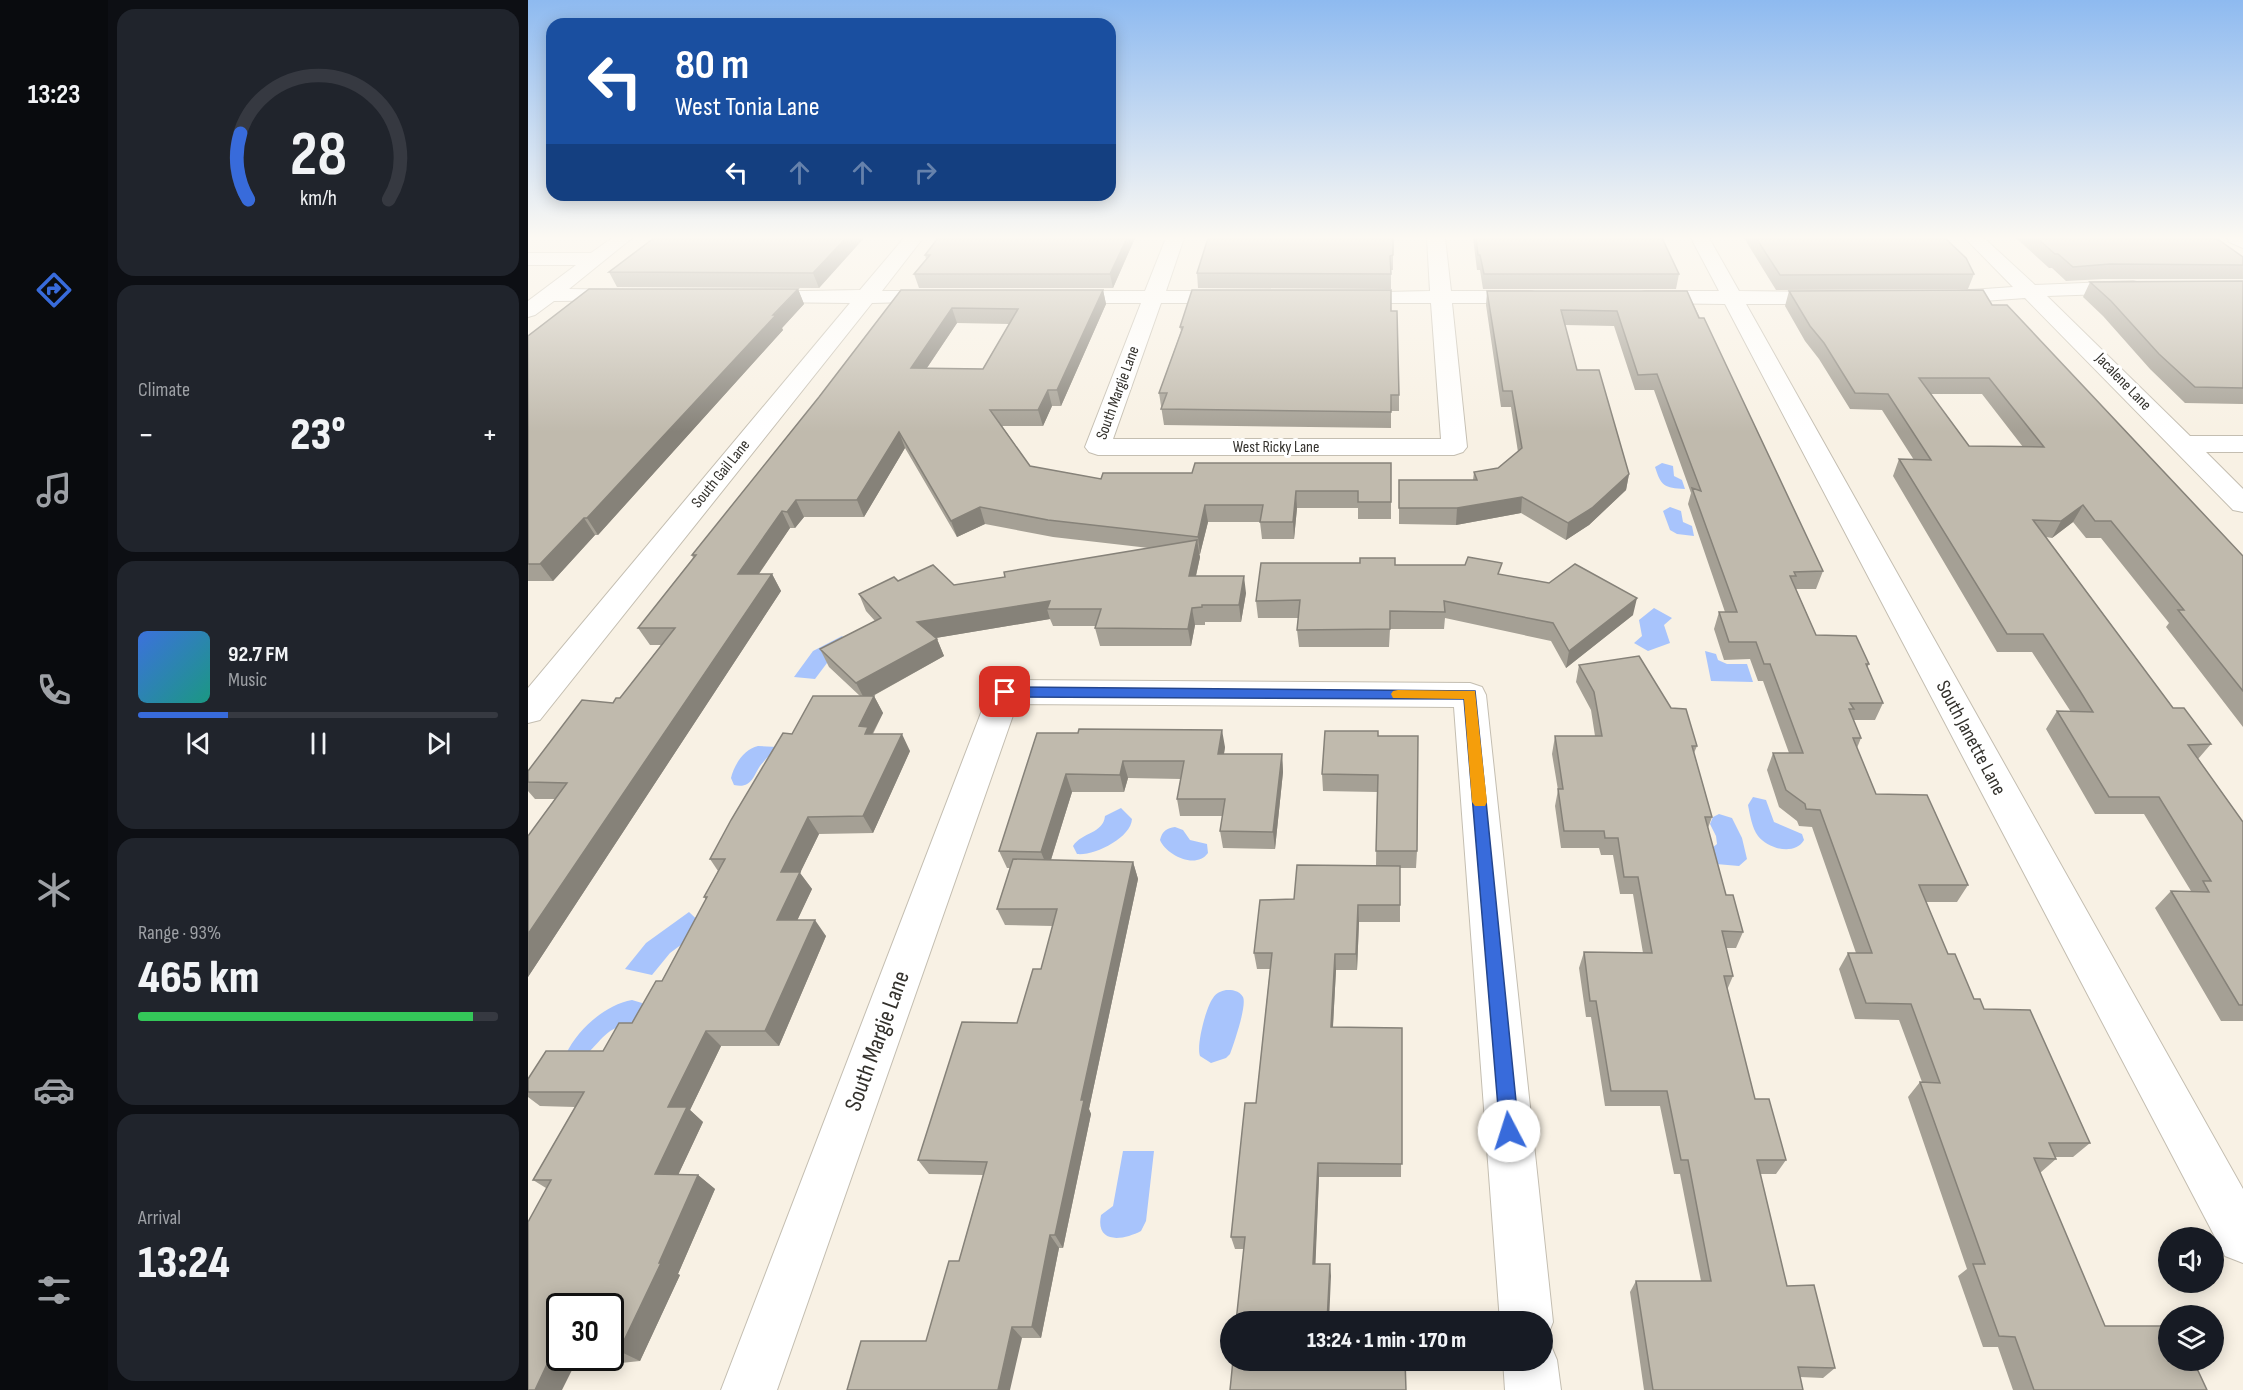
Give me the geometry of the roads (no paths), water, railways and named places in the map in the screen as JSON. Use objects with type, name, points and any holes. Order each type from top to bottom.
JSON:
[{"type":"street","name":"South Gail Lane","points":[[528,711],[861,303]]},
{"type":"street","name":"South Margie Lane","points":[[1098,447],[1151,303]]},
{"type":"street","name":"West Ricky Lane","points":[[1098,447],[1454,447],[1442,303]]},
{"type":"street","name":"South Janette Lane","points":[[1735,303],[2243,1238]]},
{"type":"street","name":"Jacalene Lane","points":[[2042,303],[2243,504]]},
{"type":"street","points":[[2184,444],[2243,444]]},
{"type":"street","name":"South Margie Lane","points":[[749,1390],[1005,692],[1470,695],[1526,1311]]},
{"type":"street","points":[[1531,1371],[1533,1390]]},
{"type":"water","points":[[1662,463],[1673,466],[1674,476],[1682,480],[1685,489],[1664,485],[1655,467]]},
{"type":"water","points":[[1670,507],[1681,511],[1683,522],[1692,526],[1694,536],[1677,534],[1670,530],[1663,511]]},
{"type":"water","points":[[1654,608],[1672,618],[1664,625],[1670,643],[1648,651],[1634,643],[1642,636],[1639,620]]},
{"type":"water","points":[[842,636],[854,648],[827,663],[815,679],[794,677],[813,651]]},
{"type":"water","points":[[1705,651],[1716,654],[1718,660],[1727,664],[1747,664],[1753,682],[1711,681]]},
{"type":"water","points":[[758,746],[777,747],[748,784],[734,785],[731,778],[737,763],[748,750]]},
{"type":"water","points":[[1753,797],[1766,800],[1774,822],[1802,834],[1804,840],[1800,845],[1781,849],[1762,841],[1753,825],[1748,805]]},
{"type":"water","points":[[1121,808],[1132,819],[1125,833],[1102,849],[1077,854],[1073,846],[1077,841],[1096,830],[1105,816]]},
{"type":"water","points":[[1719,814],[1732,818],[1742,838],[1747,859],[1739,866],[1716,864],[1712,848],[1717,844],[1716,836],[1710,824],[1713,817]]},
{"type":"water","points":[[1175,827],[1183,830],[1190,840],[1207,844],[1208,853],[1203,858],[1189,860],[1168,851],[1160,840],[1165,830]]},
{"type":"water","points":[[689,912],[705,927],[670,953],[652,975],[625,969],[646,943]]},
{"type":"water","points":[[1226,990],[1233,990],[1243,997],[1242,1016],[1230,1054],[1226,1058],[1211,1063],[1200,1056],[1201,1036],[1210,1003],[1214,996]]},
{"type":"water","points":[[632,1000],[642,1003],[645,1009],[628,1026],[621,1026],[609,1032],[584,1057],[566,1054],[585,1027],[593,1020],[612,1007]]},
{"type":"water","points":[[1123,1151],[1154,1151],[1146,1221],[1141,1231],[1127,1237],[1112,1238],[1102,1231],[1101,1215],[1113,1206]]}]
